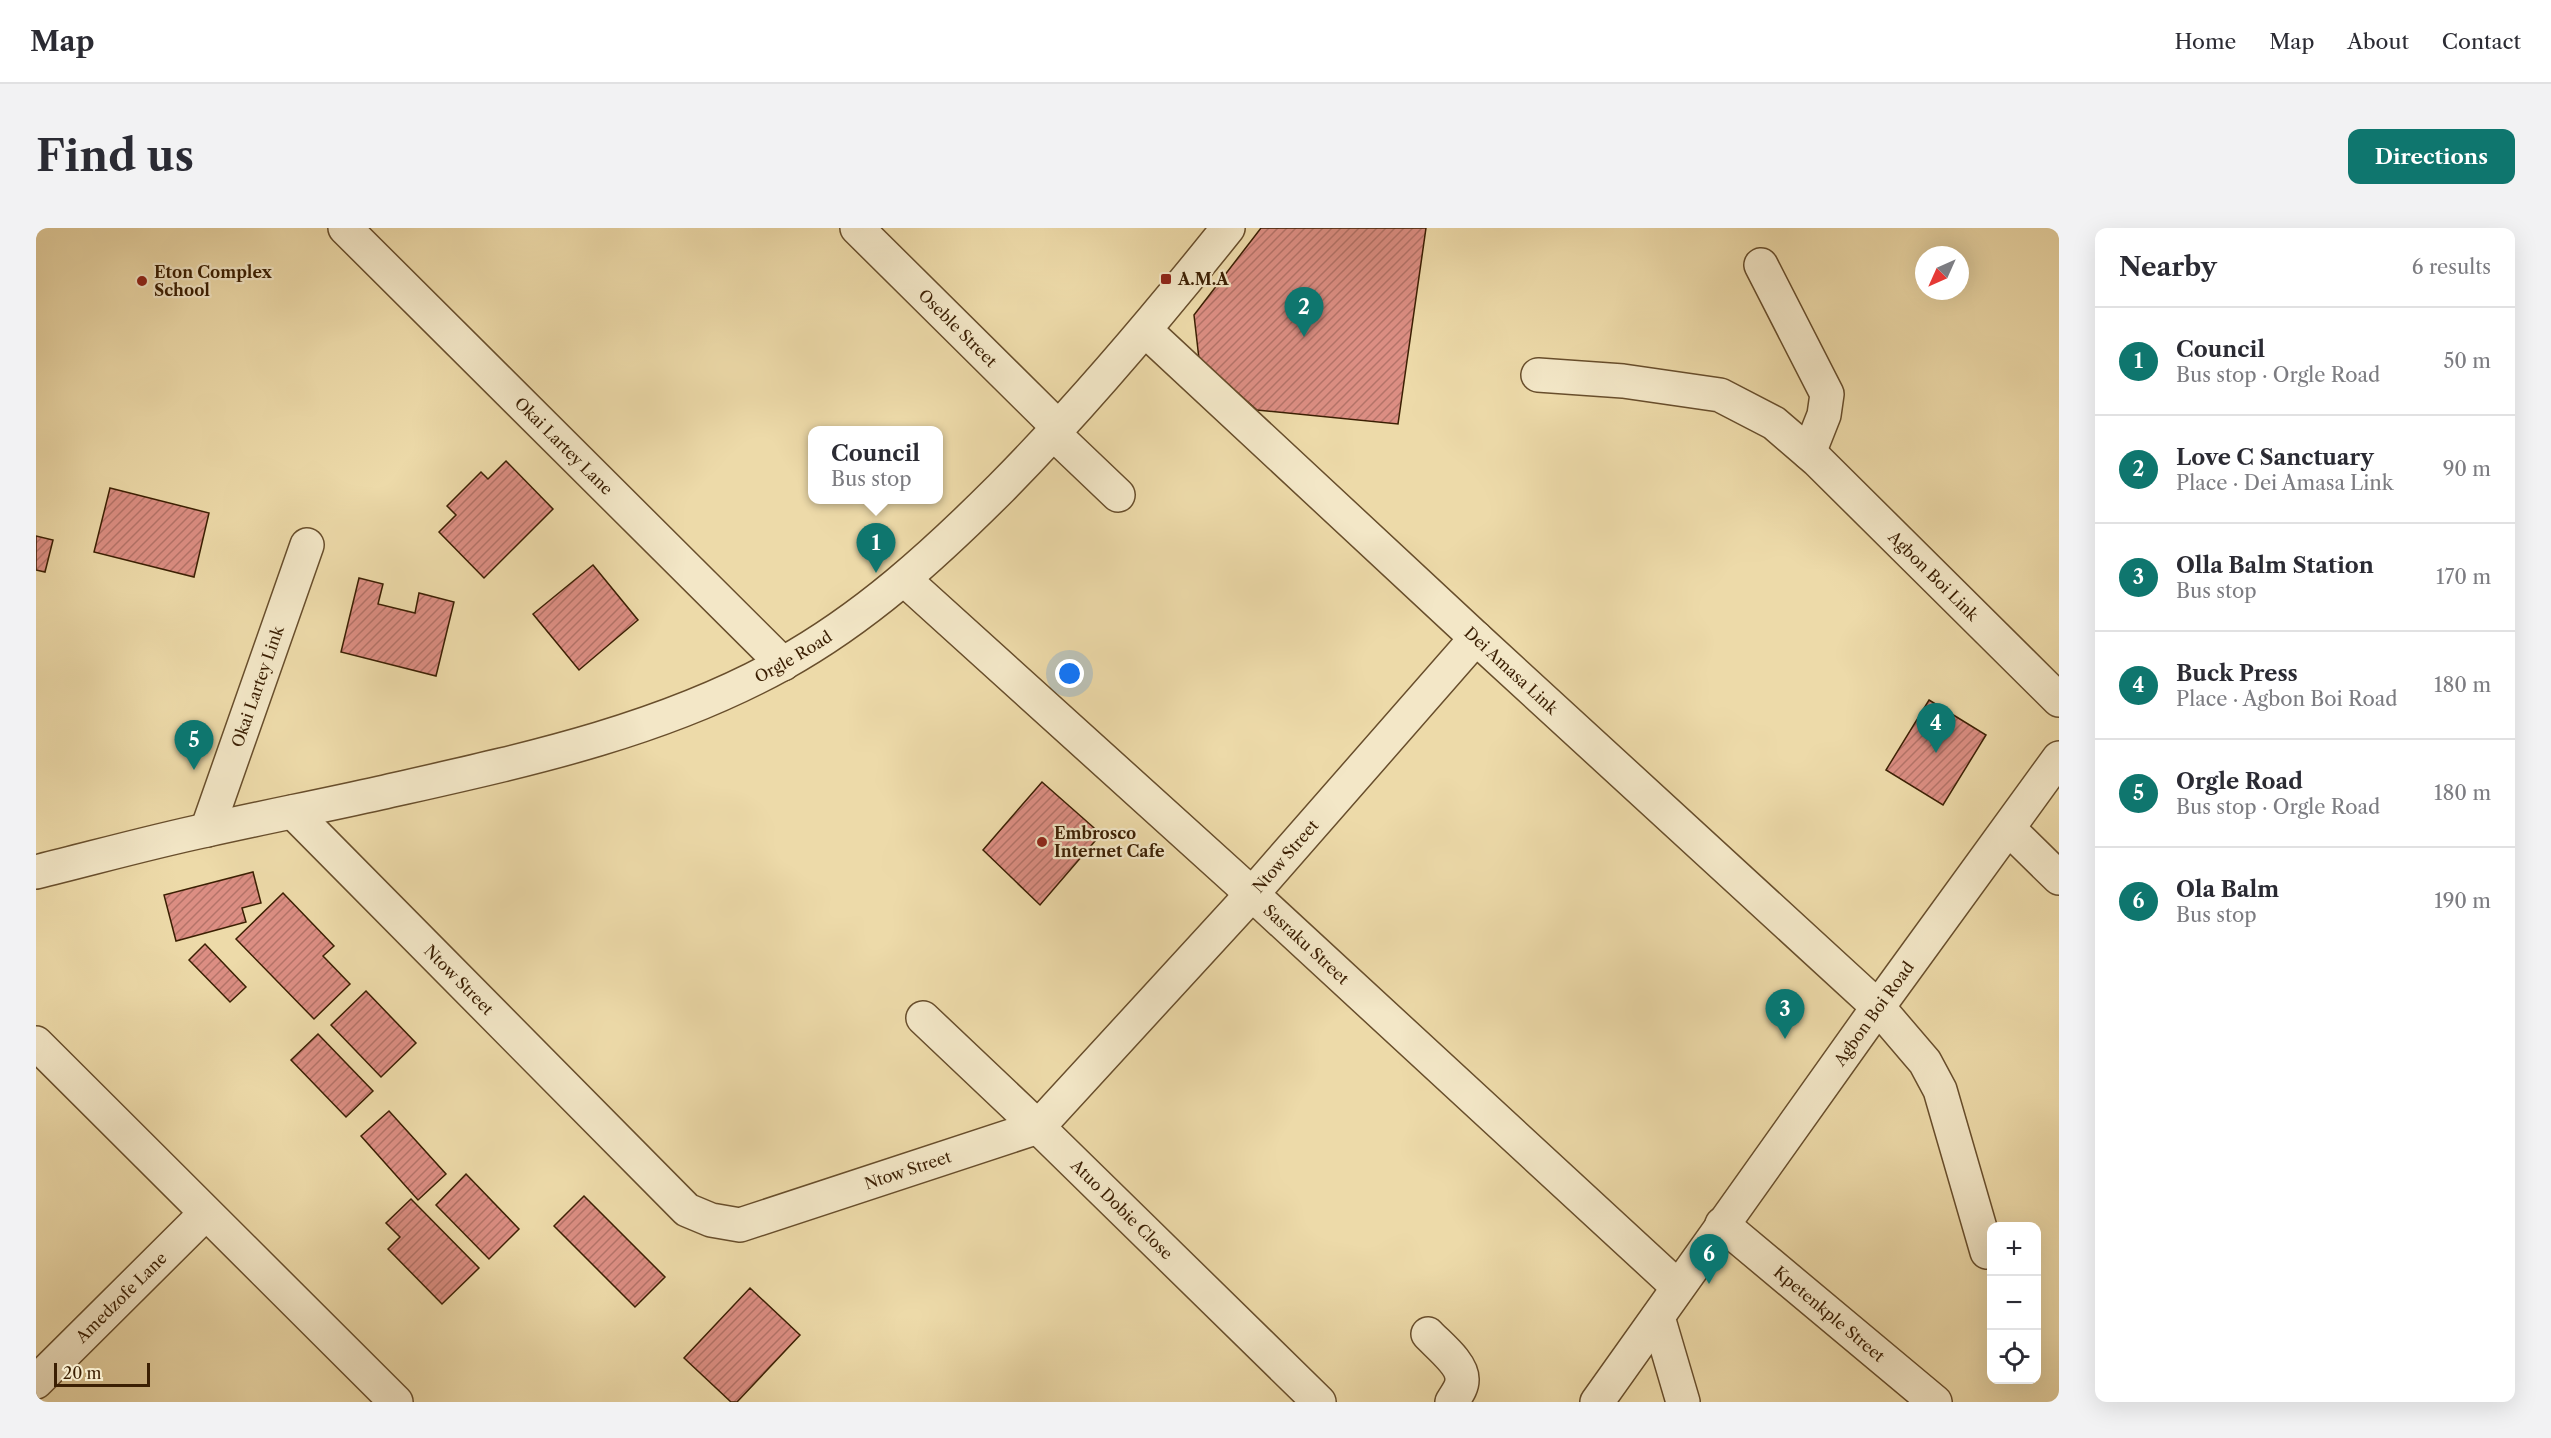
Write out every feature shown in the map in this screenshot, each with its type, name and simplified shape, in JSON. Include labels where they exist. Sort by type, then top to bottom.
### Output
[{"type":"street","name":"Okai Lartey Lane","points":[[345,228],[783,663]]},
{"type":"street","name":"Oseble Street","points":[[856,228],[1118,495]]},
{"type":"street","name":"Orgle Road","points":[[36,872],[207,830],[531,759],[703,704],[783,663],[836,630],[905,580],[1057,431],[1145,330],[1228,228]]},
{"type":"street","points":[[1761,265],[1827,394],[1824,415],[1809,453]]},
{"type":"street","name":"Dei Amasa Link","points":[[1145,330],[1878,1007],[1925,1062],[1940,1090],[1987,1252]]},
{"type":"street","name":"Agbon Boi Link","points":[[1538,375],[1623,381],[1720,395],[1774,423],[1809,453],[2059,700]]},
{"type":"street","name":"Okai Lartey Link","points":[[207,830],[307,545]]},
{"type":"street","name":"Sasraku Street","points":[[905,580],[1252,894],[1684,1278]]},
{"type":"street","name":"Ntow Street","points":[[293,812],[687,1210],[711,1220],[740,1225],[1038,1127],[1252,894],[1476,638]]},
{"type":"street","name":"Agbon Boi Road","points":[[1597,1402],[1722,1224],[2059,758]]},
{"type":"street","points":[[206,771],[207,830]]},
{"type":"street","points":[[2009,829],[2059,878]]},
{"type":"street","name":"Atuo Dobie Close","points":[[923,1018],[1038,1127],[1319,1402]]},
{"type":"street","points":[[36,1043],[396,1402]]},
{"type":"street","name":"Amedzofe Lane","points":[[36,1382],[205,1214]]},
{"type":"street","name":"Kpetenkple Street","points":[[1722,1224],[1935,1402]]},
{"type":"street","points":[[1658,1317],[1683,1402]]},
{"type":"street","points":[[1428,1334],[1459,1368],[1462,1379],[1460,1389],[1452,1402]]},
{"type":"building","points":[[1261,228],[1426,228],[1398,424],[1257,410],[1199,359],[1194,315]]},
{"type":"building","points":[[506,461],[553,509],[484,578],[439,532],[456,515],[447,506],[481,472],[488,479]]},
{"type":"building","points":[[110,488],[209,513],[194,577],[94,552]]},
{"type":"building","points":[[36,536],[53,540],[45,572],[36,570]]},
{"type":"building","points":[[593,565],[638,620],[579,670],[533,614]]},
{"type":"building","points":[[359,578],[383,584],[378,604],[415,613],[419,593],[454,602],[436,676],[341,652]]},
{"type":"building","points":[[1929,700],[1986,735],[1943,805],[1886,770]]},
{"type":"building","name":"Embrosco Internet Cafe","points":[[1042,782],[1101,834],[1040,905],[983,850]]},
{"type":"building","points":[[253,872],[261,903],[242,908],[246,922],[176,941],[164,895]]},
{"type":"building","points":[[283,893],[334,946],[323,956],[350,984],[314,1019],[236,939]]},
{"type":"building","points":[[205,944],[246,987],[230,1002],[189,960]]},
{"type":"building","points":[[366,991],[416,1043],[381,1077],[331,1025]]},
{"type":"building","points":[[318,1034],[373,1091],[346,1117],[291,1060]]},
{"type":"building","points":[[389,1111],[446,1174],[418,1200],[361,1136]]},
{"type":"building","points":[[466,1174],[519,1229],[489,1259],[436,1205]]},
{"type":"building","points":[[584,1196],[665,1277],[635,1307],[554,1226]]},
{"type":"building","points":[[411,1199],[479,1268],[442,1304],[388,1249],[400,1237],[386,1223]]},
{"type":"building","points":[[750,1288],[800,1335],[737,1402],[731,1402],[684,1358]]},
{"type":"place","name":"A.M.A","points":[[1166,279]]},
{"type":"place","name":"Eton Complex School","points":[[142,281]]},
{"type":"place","name":"Love C Sanctuary","points":[[1304,337]]},
{"type":"place","name":"Council","points":[[876,573]]},
{"type":"place","name":"Buck Press","points":[[1936,753]]},
{"type":"place","name":"Orgle Road","points":[[194,770]]},
{"type":"place","name":"Embrosco Internet Cafe","points":[[1042,842]]},
{"type":"place","name":"Olla Balm Station","points":[[1785,1039]]},
{"type":"place","name":"Ola Balm","points":[[1709,1284]]}]
